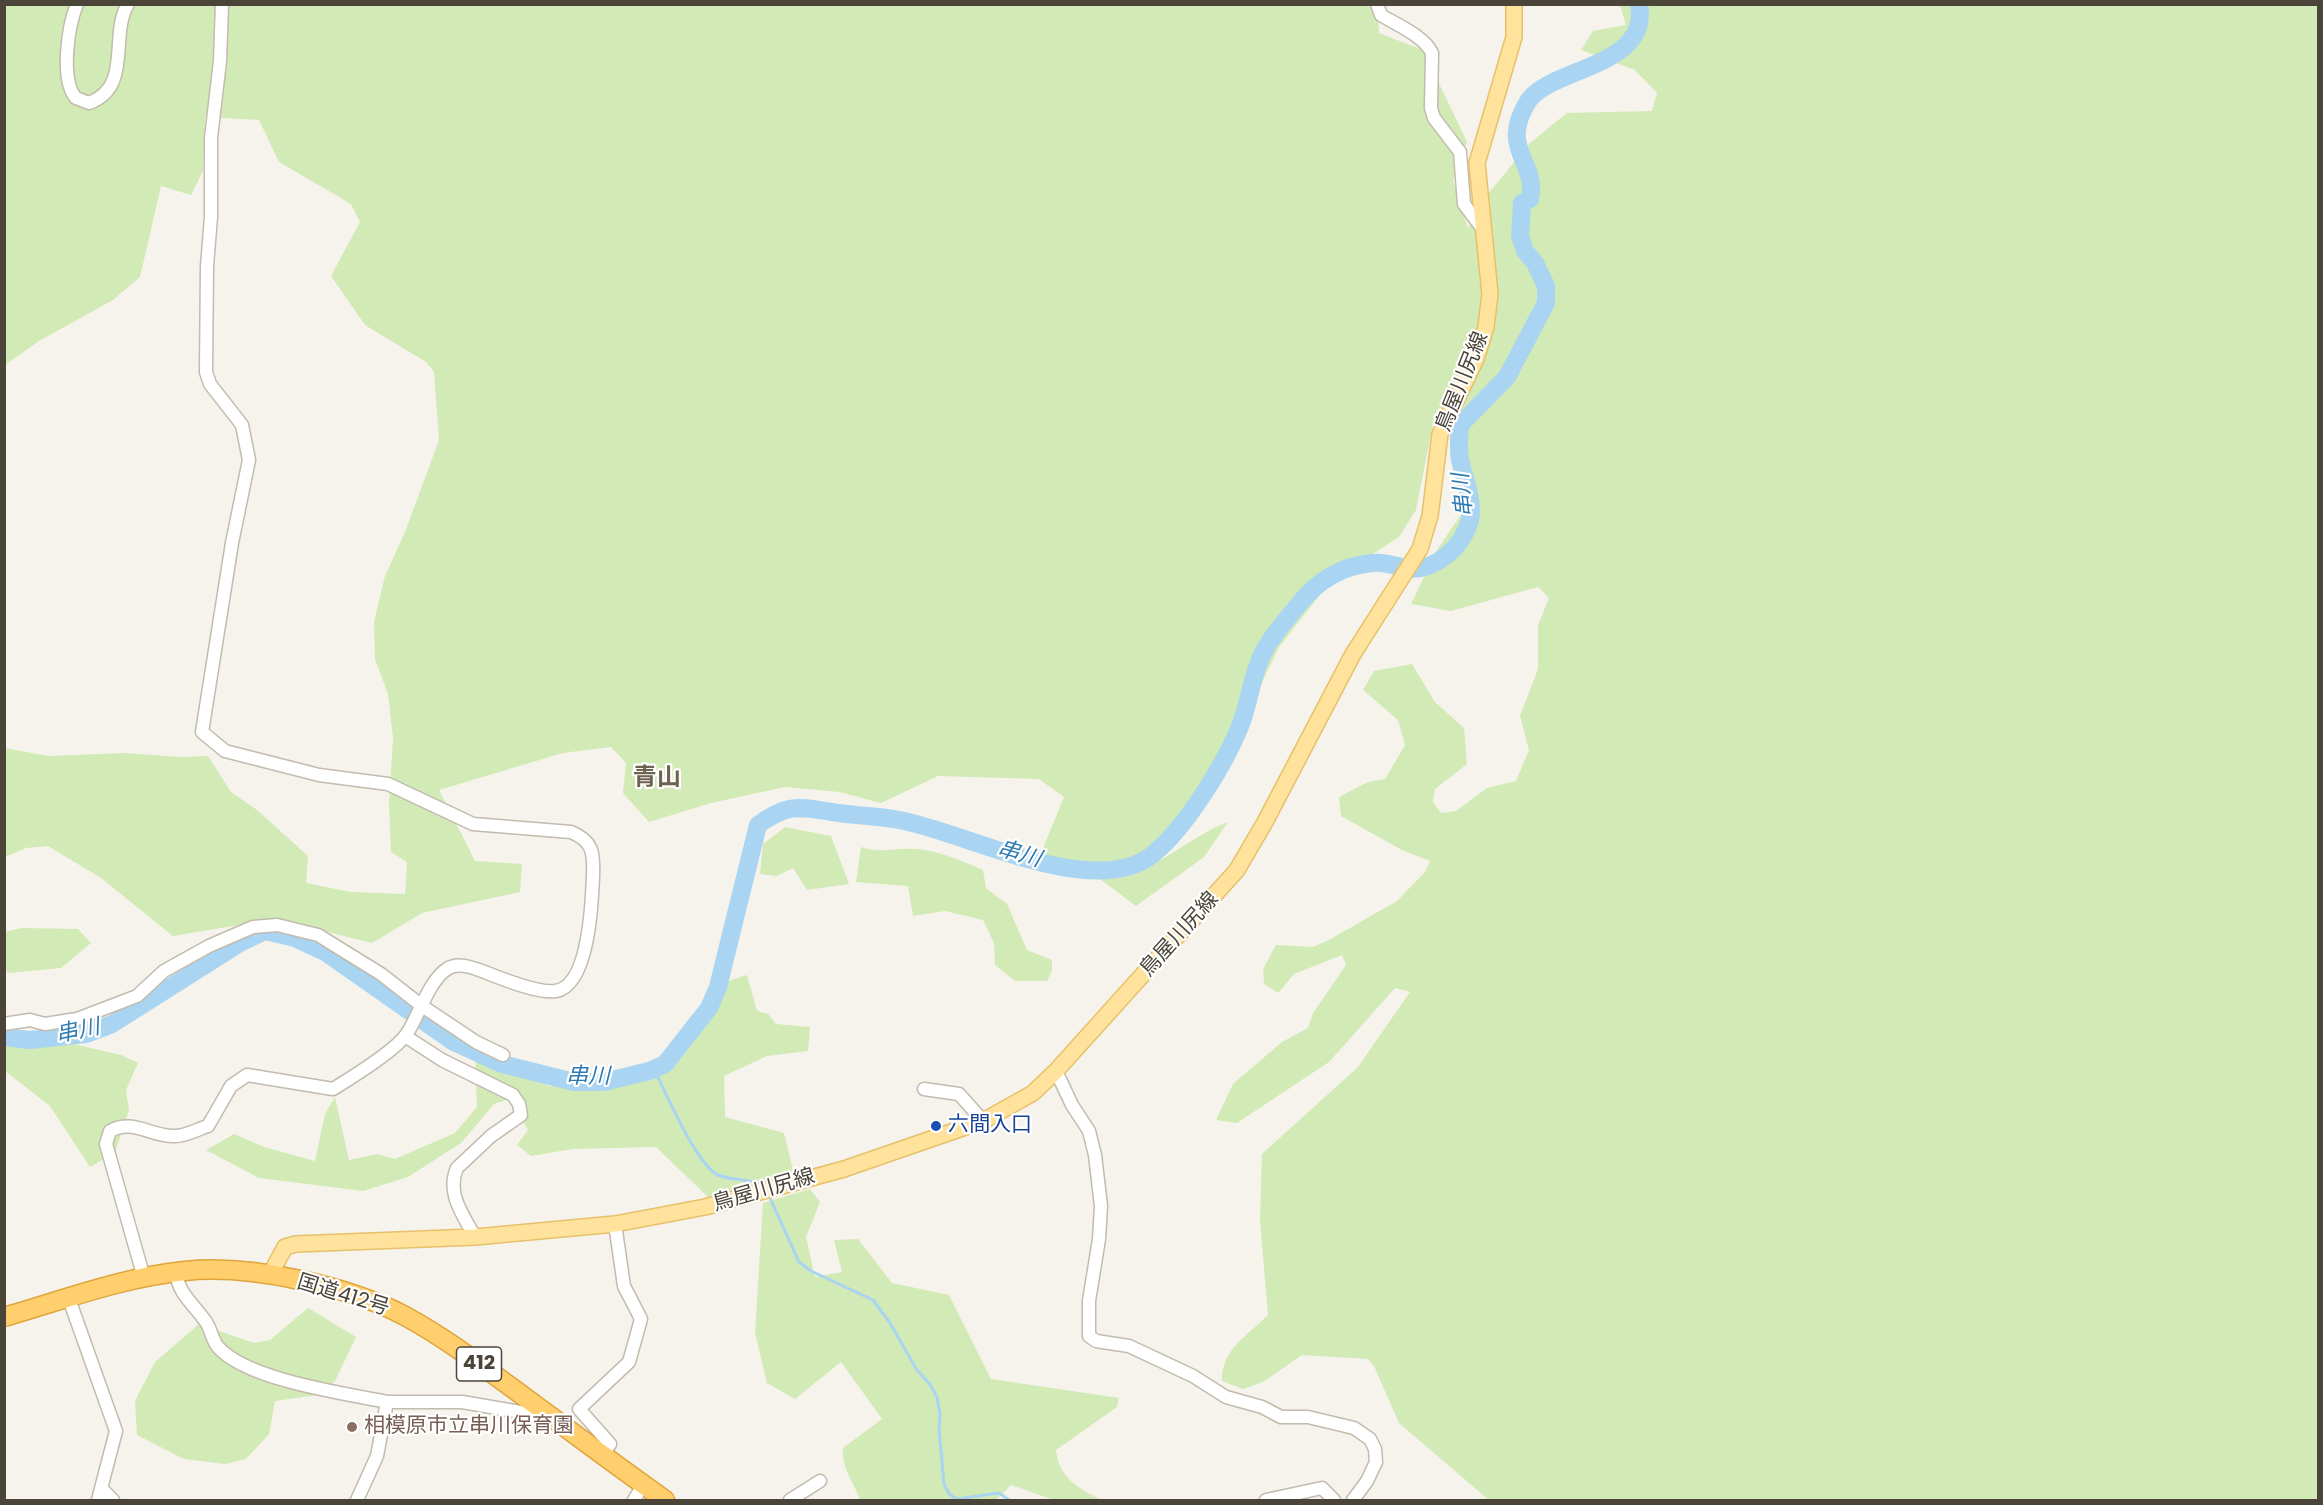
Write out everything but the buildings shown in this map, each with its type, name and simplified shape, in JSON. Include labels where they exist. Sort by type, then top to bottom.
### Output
[{"type":"highway","name":"国道412号","points":[[4,1317],[144,1278],[176,1272],[215,1269],[270,1275],[352,1295],[405,1316],[448,1342],[602,1456],[639,1493],[664,1500]]},
{"type":"main road","name":"鳥屋川尻線","points":[[270,1275],[285,1247],[296,1244],[475,1238],[615,1224],[661,1217],[731,1201],[844,1169],[982,1121],[1033,1094],[1056,1071],[1237,870],[1265,822],[1338,681],[1420,549],[1430,516],[1440,434],[1476,359],[1486,327],[1490,294],[1477,163],[1514,37],[1514,4]]},
{"type":"street","points":[[77,4],[70,28],[69,83],[76,99],[89,103],[103,96],[117,74],[122,18],[128,4]]},
{"type":"street","points":[[144,1278],[106,1144],[110,1131],[118,1126],[133,1125],[176,1136],[208,1126],[231,1086],[248,1075],[333,1089],[407,1033],[441,974],[453,966],[466,966],[546,991],[563,989],[571,983],[580,964],[593,901],[593,851],[582,837],[571,832],[473,824],[388,784],[319,775],[225,752],[202,732],[232,543],[249,460],[242,425],[210,384],[206,372],[211,138],[220,61],[222,4]]},
{"type":"street","points":[[1377,4],[1381,15],[1416,37],[1429,47],[1432,53],[1431,108],[1434,118],[1460,152],[1464,204],[1482,228]]},
{"type":"street","points":[[4,1024],[30,1020],[45,1024],[77,1020],[137,996],[164,970],[209,946],[253,927],[277,925],[318,935],[381,974],[421,1007],[503,1055]]},
{"type":"street","points":[[407,1033],[442,1060],[513,1095],[519,1104],[521,1115],[491,1136],[457,1168],[454,1174],[451,1185],[458,1206],[475,1238]]},
{"type":"street","points":[[1056,1071],[1072,1105],[1089,1131],[1095,1155],[1101,1206],[1099,1239],[1089,1301],[1089,1336],[1096,1341],[1129,1346],[1193,1376],[1226,1397],[1262,1407],[1281,1417],[1308,1417],[1354,1428],[1370,1438],[1376,1449],[1376,1462],[1367,1481],[1353,1500]]},
{"type":"street","points":[[924,1089],[959,1094],[982,1121]]},
{"type":"street","points":[[602,1456],[610,1444],[579,1409],[629,1362],[641,1319],[624,1286],[615,1224]]},
{"type":"street","points":[[176,1272],[177,1285],[206,1322],[216,1345],[240,1363],[271,1375],[387,1401],[462,1402],[526,1413],[539,1408]]},
{"type":"street","points":[[69,1299],[116,1431],[98,1500]]},
{"type":"street","points":[[357,1500],[377,1456],[387,1401]]},
{"type":"street","points":[[790,1500],[820,1481]]},
{"type":"street","points":[[101,1488],[113,1500]]},
{"type":"street","points":[[1266,1500],[1322,1488],[1334,1500]]},
{"type":"green space","points":[[5,5],[1377,5],[1379,33],[1423,50],[1467,142],[1453,180],[1468,228],[1487,195],[1530,143],[1567,113],[1652,111],[1657,93],[1635,70],[1581,50],[1593,31],[1626,25],[1620,5],[2318,5],[2318,1500],[1489,1500],[1399,1423],[1374,1366],[1368,1359],[1302,1355],[1263,1382],[1243,1389],[1222,1381],[1223,1370],[1231,1352],[1268,1315],[1260,1220],[1262,1154],[1358,1067],[1410,992],[1395,988],[1329,1062],[1237,1123],[1216,1120],[1233,1084],[1282,1042],[1308,1028],[1313,1013],[1346,965],[1342,955],[1294,974],[1278,993],[1264,984],[1263,969],[1276,945],[1313,947],[1329,940],[1397,901],[1425,872],[1430,861],[1402,850],[1341,816],[1339,797],[1368,782],[1385,779],[1405,745],[1398,720],[1363,690],[1374,671],[1412,664],[1435,702],[1464,728],[1467,764],[1435,789],[1433,802],[1441,813],[1456,811],[1487,788],[1516,781],[1529,750],[1520,716],[1538,669],[1538,625],[1549,598],[1538,587],[1451,611],[1411,604],[1437,550],[1467,506],[1462,413],[1433,424],[1416,510],[1399,537],[1331,581],[1279,647],[1253,701],[1244,730],[1198,808],[1197,819],[1178,841],[1110,866],[1073,863],[1041,853],[1064,797],[1039,779],[938,776],[881,803],[839,792],[785,787],[711,803],[649,822],[623,793],[626,763],[611,747],[563,753],[439,790],[475,861],[522,864],[520,892],[422,913],[372,943],[275,919],[173,936],[101,878],[48,846],[26,848],[5,857],[5,748],[48,756],[125,753],[179,757],[208,756],[231,792],[257,810],[308,856],[306,883],[351,892],[405,894],[407,862],[391,852],[389,805],[393,738],[388,694],[375,659],[374,622],[385,576],[405,532],[439,440],[434,372],[426,362],[365,325],[331,276],[360,222],[351,204],[279,162],[259,120],[205,117],[203,171],[191,195],[161,186],[140,277],[113,300],[39,341],[5,365]]},
{"type":"green space","points":[[1228,822],[1204,857],[1136,906],[1100,879],[1134,873],[1150,866]]},
{"type":"green space","points":[[785,827],[831,836],[849,884],[807,890],[793,868],[777,876],[760,874],[763,844]]},
{"type":"green space","points":[[861,847],[875,850],[925,850],[951,857],[983,870],[986,888],[1007,904],[1027,950],[1052,960],[1052,971],[1047,981],[1015,981],[995,965],[994,943],[983,920],[945,911],[913,916],[908,886],[856,882]]},
{"type":"green space","points":[[22,928],[78,929],[91,943],[61,968],[9,973],[5,970],[5,932]]},
{"type":"green space","points":[[747,975],[757,1011],[768,1014],[776,1024],[810,1027],[808,1051],[767,1056],[724,1076],[725,1117],[784,1133],[794,1175],[708,1197],[656,1147],[573,1149],[531,1156],[517,1145],[528,1130],[509,1099],[494,1104],[461,1143],[408,1177],[363,1191],[259,1178],[206,1150],[234,1134],[264,1147],[315,1161],[325,1114],[335,1097],[349,1160],[377,1154],[395,1159],[455,1133],[477,1107],[475,1052],[549,1086],[624,1086],[671,1071],[715,1014],[722,983]]},
{"type":"green space","points":[[4,1028],[121,1055],[138,1063],[126,1090],[129,1110],[115,1153],[90,1167],[50,1106],[5,1071]]},
{"type":"green space","points":[[810,1189],[820,1202],[806,1237],[815,1277],[842,1272],[834,1240],[858,1239],[892,1283],[949,1295],[991,1379],[1119,1398],[1117,1407],[1056,1450],[1065,1475],[1077,1486],[1101,1500],[1054,1500],[1011,1485],[996,1500],[860,1500],[844,1462],[843,1448],[882,1419],[841,1362],[795,1399],[767,1383],[755,1333],[763,1203]]},
{"type":"green space","points":[[308,1308],[356,1337],[335,1381],[318,1395],[275,1401],[269,1434],[246,1459],[225,1464],[184,1459],[137,1435],[135,1401],[155,1362],[199,1324],[254,1343],[270,1340]]},
{"type":"waterway","name":"串川","points":[[4,1037],[30,1040],[86,1034],[112,1024],[240,943],[265,931],[295,938],[325,952],[452,1041],[502,1064],[574,1082],[604,1082],[649,1071],[665,1064],[709,1008],[718,987],[758,825],[779,812],[805,808],[899,820],[1028,859],[1097,871],[1127,867],[1152,855],[1178,828],[1216,774],[1242,721],[1256,669],[1266,647],[1306,595],[1322,581],[1350,567],[1372,563],[1406,568],[1427,566],[1446,556],[1461,539],[1471,513],[1470,497],[1459,456],[1460,425],[1507,377],[1546,303],[1546,286],[1535,263],[1525,251],[1520,236],[1522,203],[1530,199],[1531,186],[1518,144],[1519,119],[1527,103],[1538,91],[1614,54],[1629,42],[1638,25],[1639,4]]},
{"type":"waterway","points":[[654,1069],[682,1127],[710,1169],[723,1177],[758,1183]]},
{"type":"waterway","points":[[770,1198],[799,1262],[811,1271],[873,1300],[890,1323],[917,1370],[929,1383],[937,1397],[944,1484],[949,1494],[957,1499],[999,1493],[1009,1500]]},
{"type":"place","name":"六間入口","points":[[936,1126]]},
{"type":"place","name":"相模原市立串川保育園","points":[[352,1427]]},
{"type":"district","name":"青山","points":[[657,779]]}]
